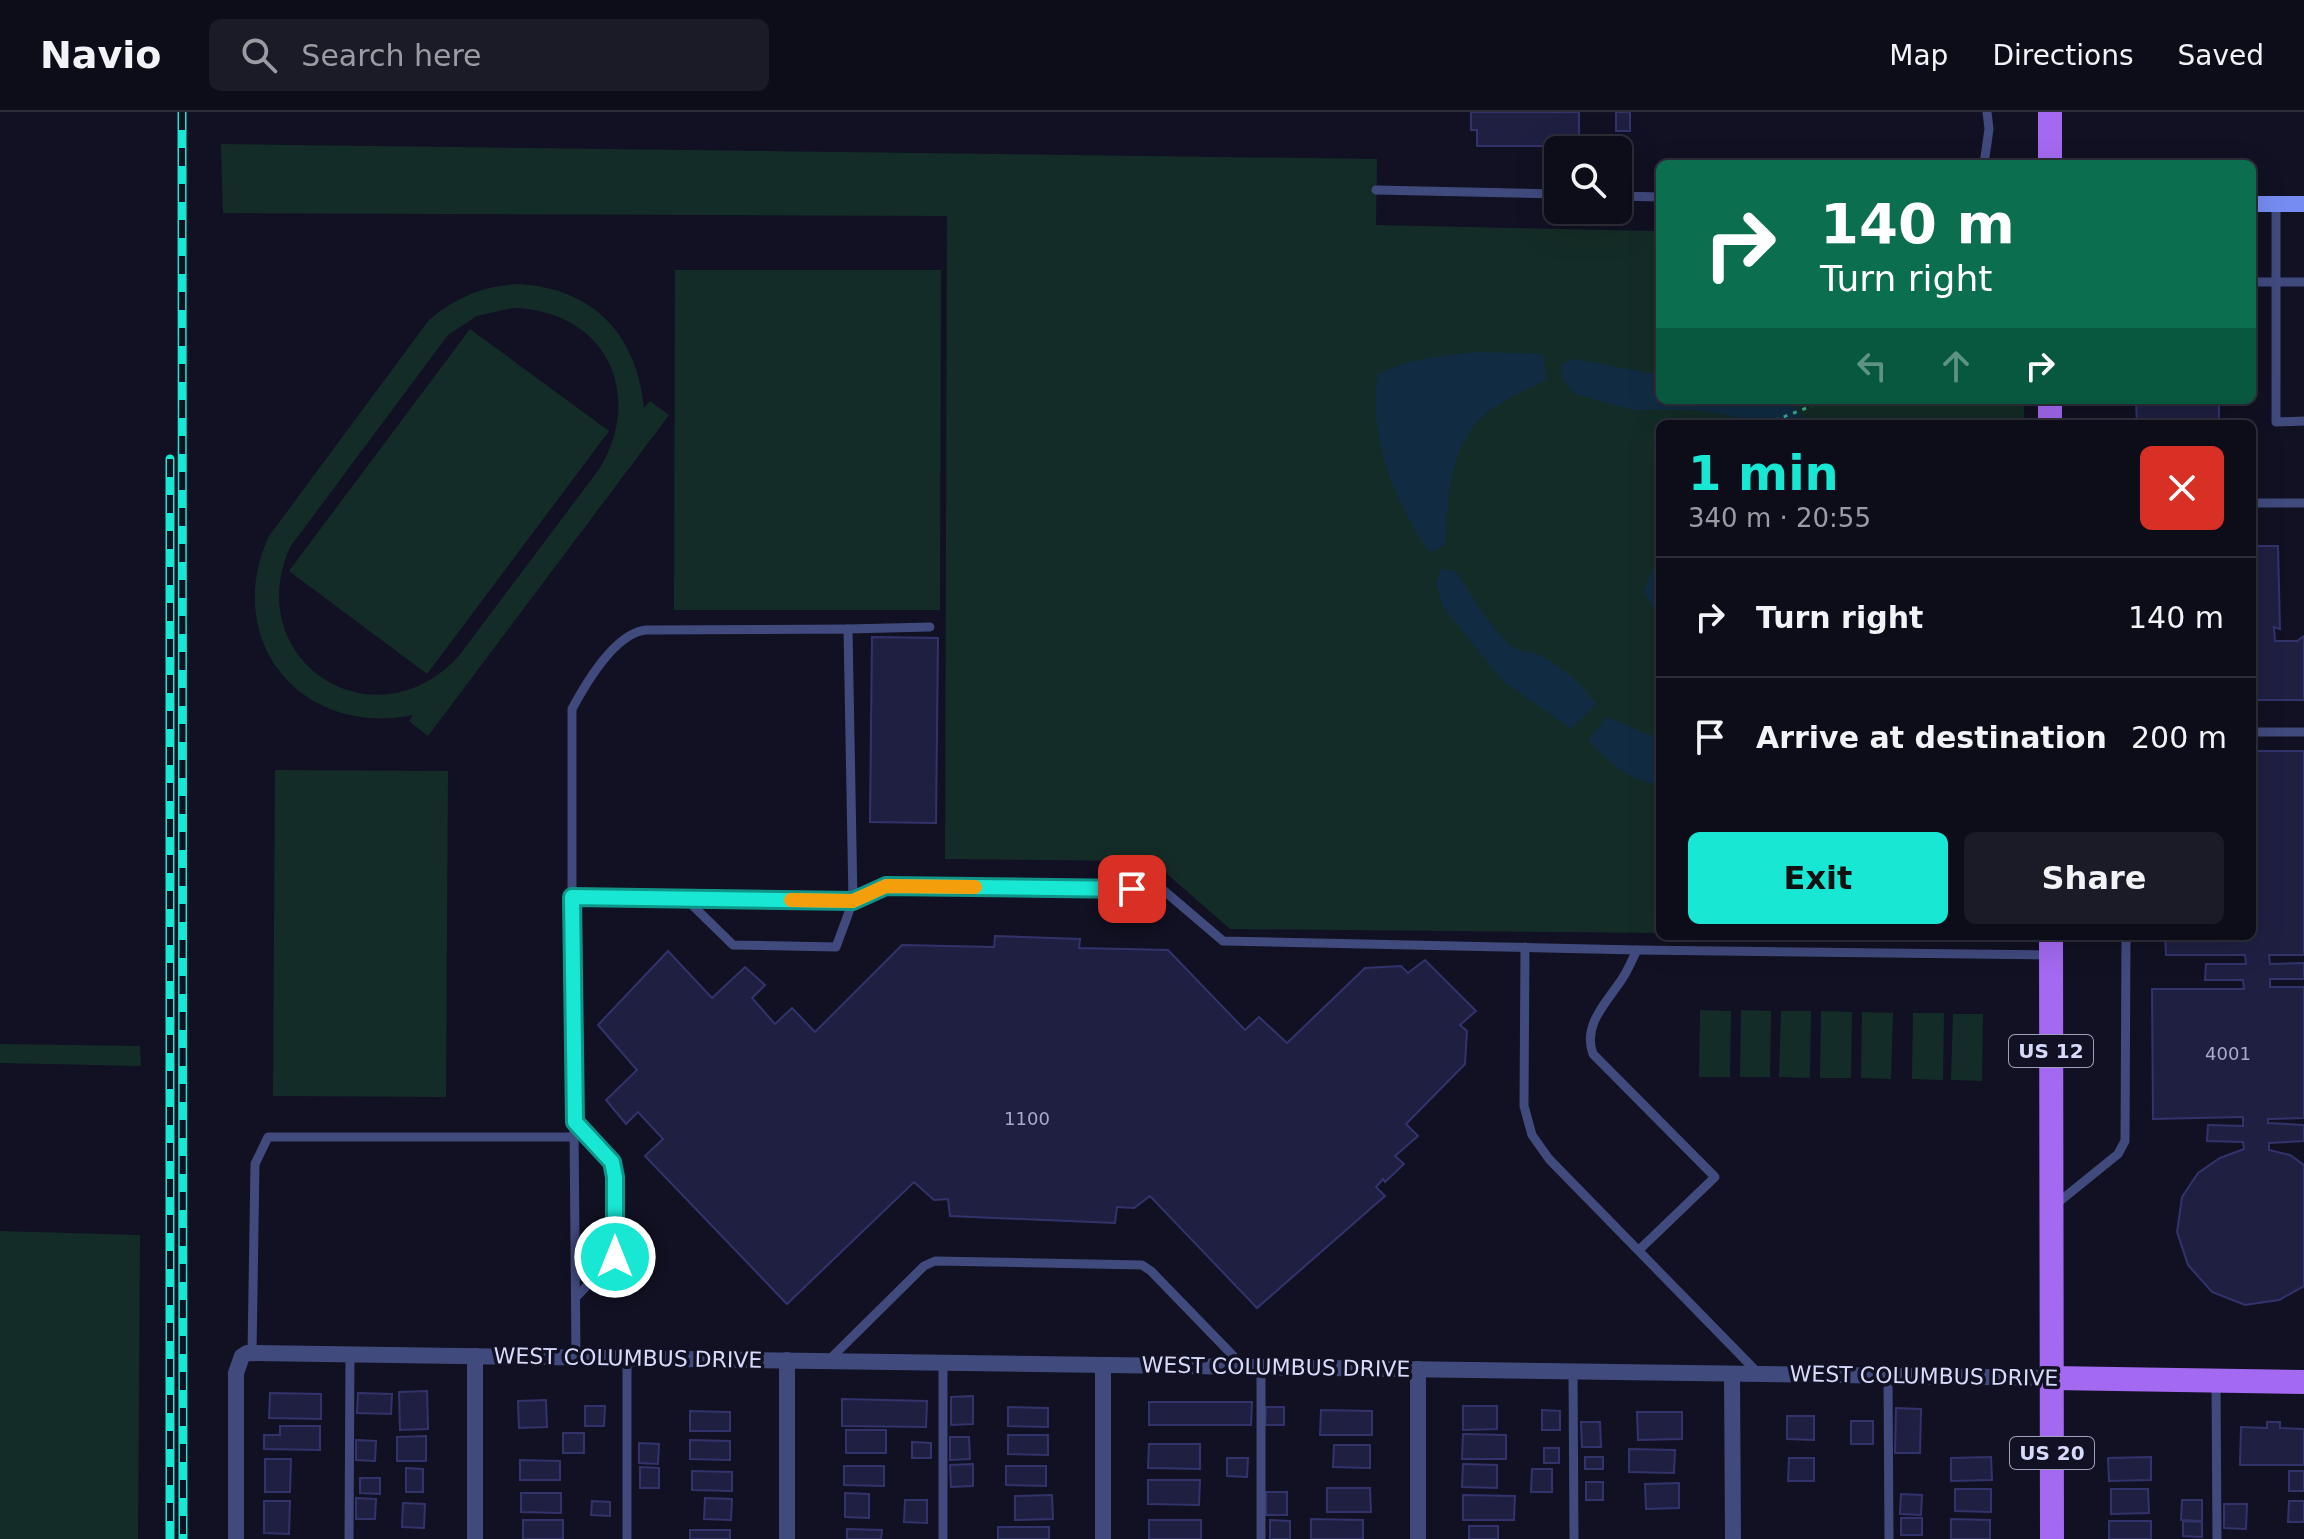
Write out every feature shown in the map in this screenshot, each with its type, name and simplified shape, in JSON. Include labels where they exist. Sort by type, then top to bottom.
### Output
[{"type":"main road","points":[[2050,112],[2050,160]]},
{"type":"main road","name":"US 12","points":[[2051,946],[2052,1378]]},
{"type":"main road","name":"WEST COLUMBUS DRIVE","points":[[2052,1378],[2304,1382]]},
{"type":"main road","name":"US 20","points":[[2052,1378],[2052,1539]]},
{"type":"street","points":[[2256,204],[2304,204]]},
{"type":"street","points":[[236,1539],[236,1373],[242,1356],[250,1353]]},
{"type":"street","name":"WEST COLUMBUS DRIVE","points":[[250,1353],[2052,1378]]},
{"type":"street","points":[[475,1356],[475,1539]]},
{"type":"street","points":[[787,1360],[787,1539]]},
{"type":"street","points":[[1103,1365],[1103,1539]]},
{"type":"street","points":[[1418,1369],[1418,1539]]},
{"type":"street","points":[[1732,1374],[1733,1539]]},
{"type":"lane","points":[[1985,160],[1989,129],[1987,112]]},
{"type":"lane","points":[[1376,190],[1544,194]]},
{"type":"lane","points":[[1632,196],[1656,197]]},
{"type":"lane","points":[[2276,204],[2276,422],[2304,421]]},
{"type":"lane","points":[[2256,282],[2304,282]]},
{"type":"lane","points":[[2256,503],[2304,503]]},
{"type":"lane","points":[[576,1358],[572,709],[585,685],[622,639],[636,631],[930,627]]},
{"type":"lane","points":[[685,898],[733,945],[836,947],[853,901],[848,629]]},
{"type":"lane","points":[[2256,732],[2304,732]]},
{"type":"lane","points":[[572,897],[853,901],[886,886],[1162,889],[1223,941],[1637,950],[2051,946]]},
{"type":"lane","points":[[2051,1208],[2118,1154],[2125,1141],[2126,940]]},
{"type":"lane","points":[[1525,947],[1524,1106],[1532,1135],[1549,1159],[1759,1374]]},
{"type":"lane","points":[[1637,950],[1625,976],[1597,1015],[1589,1043],[1593,1054],[1715,1177],[1639,1250]]},
{"type":"lane","points":[[575,1122],[612,1162],[615,1177],[615,1257],[576,1297]]},
{"type":"lane","points":[[250,1353],[255,1164],[268,1137],[575,1137]]},
{"type":"lane","points":[[828,1361],[924,1266],[935,1261],[1142,1265],[1253,1367],[1261,1539]]},
{"type":"lane","points":[[349,1539],[350,1355]]},
{"type":"lane","points":[[627,1358],[627,1539]]},
{"type":"lane","points":[[943,1363],[943,1539]]},
{"type":"lane","points":[[1573,1371],[1574,1539]]},
{"type":"lane","points":[[1888,1376],[1889,1539]]},
{"type":"lane","points":[[2216,1380],[2217,1539]]},
{"type":"path","points":[[1775,420],[1812,406]]},
{"type":"green space","points":[[221,144],[1377,159],[1376,225],[1656,231],[1656,404],[2024,404],[2024,420],[1656,420],[1656,933],[1230,929],[1166,873],[1129,861],[945,859],[947,216],[223,213]]},
{"type":"green space","points":[[675,270],[941,270],[940,610],[674,610]]},
{"type":"green space","points":[[505,285],[545,287],[589,305],[621,337],[640,382],[644,408],[650,401],[669,415],[428,736],[409,721],[413,715],[373,718],[336,711],[306,696],[281,673],[264,644],[256,611],[257,574],[269,536],[429,320],[470,294]],"holes":[[[512,308],[544,312],[570,322],[592,338],[607,359],[616,383],[618,410],[613,439],[600,468],[458,657],[424,683],[389,694],[354,692],[323,678],[299,655],[283,625],[279,588],[290,547],[448,335],[477,316]]]},
{"type":"green space","points":[[470,329],[609,431],[427,674],[289,571]]},
{"type":"green space","points":[[275,770],[448,771],[446,1097],[273,1096]]},
{"type":"green space","points":[[1700,1010],[1731,1011],[1730,1077],[1699,1077]]},
{"type":"green space","points":[[1741,1010],[1771,1011],[1770,1077],[1740,1077]]},
{"type":"green space","points":[[1781,1011],[1811,1011],[1810,1078],[1779,1077]]},
{"type":"green space","points":[[1821,1011],[1852,1012],[1851,1078],[1820,1078]]},
{"type":"green space","points":[[1862,1012],[1893,1013],[1891,1079],[1861,1078]]},
{"type":"green space","points":[[1913,1013],[1944,1013],[1943,1080],[1912,1079]]},
{"type":"green space","points":[[1953,1014],[1983,1014],[1982,1081],[1951,1080]]},
{"type":"green space","points":[[0,1044],[140,1046],[141,1066],[0,1063]]},
{"type":"green space","points":[[0,1231],[140,1235],[138,1539],[0,1539]]},
{"type":"water","points":[[1483,352],[1543,354],[1547,379],[1492,409],[1468,435],[1459,452],[1450,489],[1446,544],[1430,553],[1395,491],[1380,445],[1376,397],[1378,374],[1417,360]]},
{"type":"water","points":[[1574,359],[1656,374],[1656,404],[1792,404],[1802,420],[1743,420],[1695,410],[1634,410],[1574,394],[1561,376],[1562,364]]},
{"type":"water","points":[[1656,565],[1656,610],[1643,592]]},
{"type":"water","points":[[1441,569],[1455,571],[1508,643],[1558,666],[1597,704],[1571,729],[1504,682],[1443,607],[1436,582]]},
{"type":"water","points":[[1607,717],[1656,737],[1656,783],[1629,775],[1588,740]]},
{"type":"building","points":[[1471,112],[1579,112],[1579,136],[1544,136],[1544,146],[1477,146],[1477,130],[1471,130]]},
{"type":"building","points":[[1616,112],[1630,112],[1630,131],[1616,131]]},
{"type":"building","points":[[2136,404],[2219,404],[2219,420],[2137,420]]},
{"type":"building","points":[[2256,546],[2278,546],[2280,629],[2274,627],[2275,641],[2297,641],[2304,636],[2304,700],[2256,700]]},
{"type":"building","points":[[872,637],[938,638],[936,823],[870,822]]},
{"type":"building","points":[[2256,751],[2304,751],[2304,955],[2269,955],[2270,964],[2304,963],[2304,979],[2270,979],[2270,987],[2304,987],[2304,1118],[2268,1119],[2268,1123],[2304,1125],[2304,1141],[2269,1143],[2269,1150],[2290,1155],[2304,1165],[2304,1286],[2279,1300],[2245,1305],[2212,1292],[2188,1265],[2177,1232],[2182,1197],[2198,1173],[2220,1158],[2244,1149],[2243,1142],[2207,1141],[2208,1125],[2243,1126],[2243,1117],[2153,1119],[2152,989],[2244,989],[2243,980],[2205,980],[2206,964],[2246,964],[2245,955],[2166,955],[2165,940],[2256,940]]},
{"type":"building","points":[[995,936],[1080,939],[1079,948],[1168,950],[1245,1030],[1259,1017],[1287,1043],[1365,968],[1401,966],[1408,973],[1425,960],[1476,1011],[1460,1025],[1467,1031],[1465,1064],[1406,1124],[1418,1136],[1395,1156],[1404,1164],[1376,1187],[1385,1196],[1257,1308],[1150,1196],[1134,1208],[1117,1207],[1115,1223],[950,1216],[948,1199],[934,1200],[914,1182],[787,1304],[645,1156],[663,1139],[638,1112],[626,1124],[606,1100],[637,1070],[598,1025],[668,951],[712,998],[745,967],[765,985],[752,998],[775,1024],[792,1008],[815,1032],[902,945],[994,947]]},
{"type":"building","points":[[427,1391],[428,1429],[400,1430],[399,1392]]},
{"type":"building","points":[[270,1393],[321,1394],[321,1419],[269,1418]]},
{"type":"building","points":[[358,1393],[392,1394],[391,1414],[357,1413]]},
{"type":"building","points":[[973,1396],[973,1424],[951,1425],[951,1397]]},
{"type":"building","points":[[842,1399],[927,1401],[926,1427],[842,1426]]},
{"type":"building","points":[[546,1400],[547,1427],[519,1428],[518,1401]]},
{"type":"building","points":[[1149,1402],[1252,1402],[1251,1425],[1149,1425]]},
{"type":"building","points":[[585,1406],[605,1406],[604,1426],[585,1426]]},
{"type":"building","points":[[1463,1406],[1497,1406],[1497,1429],[1463,1430]]},
{"type":"building","points":[[1008,1407],[1048,1408],[1048,1427],[1008,1426]]},
{"type":"building","points":[[1266,1407],[1284,1407],[1284,1425],[1265,1425]]},
{"type":"building","points":[[1896,1408],[1921,1409],[1920,1453],[1895,1453]]},
{"type":"building","points":[[1321,1410],[1372,1411],[1372,1435],[1320,1435]]},
{"type":"building","points":[[1542,1410],[1560,1411],[1560,1430],[1542,1430]]},
{"type":"building","points":[[690,1411],[730,1412],[730,1431],[690,1431]]},
{"type":"building","points":[[1637,1412],[1682,1412],[1682,1439],[1638,1440]]},
{"type":"building","points":[[1787,1416],[1814,1416],[1814,1440],[1787,1439]]},
{"type":"building","points":[[1851,1421],[1873,1421],[1873,1444],[1851,1444]]},
{"type":"building","points":[[1581,1422],[1600,1422],[1601,1447],[1582,1447]]},
{"type":"building","points":[[2267,1422],[2280,1422],[2280,1428],[2304,1429],[2304,1465],[2240,1465],[2241,1427],[2267,1428]]},
{"type":"building","points":[[280,1426],[320,1426],[320,1450],[264,1449],[264,1435],[280,1435]]},
{"type":"building","points":[[846,1430],[886,1430],[886,1453],[846,1453]]},
{"type":"building","points":[[563,1433],[584,1433],[584,1453],[563,1453]]},
{"type":"building","points":[[1463,1434],[1506,1435],[1506,1459],[1462,1459]]},
{"type":"building","points":[[1008,1435],[1048,1435],[1048,1455],[1008,1454]]},
{"type":"building","points":[[426,1436],[426,1461],[397,1461],[397,1437]]},
{"type":"building","points":[[950,1437],[969,1437],[970,1459],[950,1460]]},
{"type":"building","points":[[356,1440],[376,1441],[375,1461],[356,1460]]},
{"type":"building","points":[[690,1440],[730,1441],[730,1460],[690,1459]]},
{"type":"building","points":[[912,1442],[931,1443],[931,1458],[912,1458]]},
{"type":"building","points":[[639,1443],[659,1444],[658,1464],[639,1463]]},
{"type":"building","points":[[1149,1444],[1200,1444],[1200,1469],[1148,1468]]},
{"type":"building","points":[[1334,1445],[1370,1445],[1370,1468],[1333,1467]]},
{"type":"building","points":[[1544,1448],[1559,1448],[1559,1463],[1544,1463]]},
{"type":"building","points":[[1629,1449],[1675,1450],[1674,1473],[1629,1472]]},
{"type":"building","points":[[1585,1457],[1603,1457],[1603,1469],[1585,1469]]},
{"type":"building","points":[[1991,1457],[1992,1480],[1951,1481],[1951,1458]]},
{"type":"building","points":[[2151,1457],[2151,1480],[2109,1481],[2108,1458]]},
{"type":"building","points":[[1227,1458],[1248,1458],[1247,1477],[1227,1476]]},
{"type":"building","points":[[1789,1458],[1814,1458],[1814,1481],[1788,1481]]},
{"type":"building","points":[[265,1459],[291,1459],[290,1492],[265,1492]]},
{"type":"building","points":[[520,1460],[560,1461],[560,1480],[520,1480]]},
{"type":"building","points":[[973,1464],[973,1486],[951,1487],[950,1465]]},
{"type":"building","points":[[1463,1464],[1497,1465],[1497,1488],[1462,1487]]},
{"type":"building","points":[[844,1466],[884,1466],[884,1486],[844,1485]]},
{"type":"building","points":[[1006,1466],[1046,1466],[1046,1486],[1006,1485]]},
{"type":"building","points":[[640,1467],[659,1468],[659,1488],[640,1488]]},
{"type":"building","points":[[406,1468],[423,1469],[423,1492],[406,1492]]},
{"type":"building","points":[[1532,1469],[1552,1469],[1552,1492],[1531,1492]]},
{"type":"building","points":[[692,1471],[732,1472],[732,1491],[692,1490]]},
{"type":"building","points":[[2289,1471],[2304,1471],[2304,1491],[2289,1491]]},
{"type":"building","points":[[360,1478],[380,1478],[380,1494],[360,1493]]},
{"type":"building","points":[[1148,1480],[1200,1480],[1199,1505],[1148,1504]]},
{"type":"building","points":[[1586,1482],[1603,1482],[1603,1500],[1586,1500]]},
{"type":"building","points":[[1679,1483],[1679,1508],[1646,1509],[1645,1484]]},
{"type":"building","points":[[1327,1488],[1370,1488],[1371,1512],[1327,1512]]},
{"type":"building","points":[[1955,1489],[1991,1489],[1991,1512],[1955,1511]]},
{"type":"building","points":[[2111,1489],[2148,1489],[2149,1513],[2111,1514]]},
{"type":"building","points":[[1266,1492],[1287,1492],[1287,1515],[1266,1515]]},
{"type":"building","points":[[521,1493],[561,1493],[561,1513],[521,1512]]},
{"type":"building","points":[[845,1493],[869,1494],[869,1518],[845,1517]]},
{"type":"building","points":[[1901,1494],[1922,1495],[1921,1515],[1900,1514]]},
{"type":"building","points":[[1052,1495],[1053,1519],[1015,1520],[1015,1496]]},
{"type":"building","points":[[1463,1495],[1515,1496],[1514,1520],[1463,1520]]},
{"type":"building","points":[[356,1498],[376,1499],[375,1519],[356,1519]]},
{"type":"building","points":[[705,1498],[732,1499],[731,1520],[704,1519]]},
{"type":"building","points":[[905,1500],[927,1500],[927,1523],[904,1522]]},
{"type":"building","points":[[2182,1500],[2202,1500],[2202,1521],[2181,1520]]},
{"type":"building","points":[[264,1501],[290,1501],[289,1534],[264,1533]]},
{"type":"building","points":[[592,1501],[610,1502],[610,1516],[591,1515]]},
{"type":"building","points":[[2289,1501],[2304,1501],[2304,1522],[2288,1522]]},
{"type":"building","points":[[403,1503],[425,1504],[424,1528],[402,1527]]},
{"type":"building","points":[[2224,1504],[2247,1504],[2246,1529],[2224,1528]]},
{"type":"building","points":[[1901,1518],[1922,1518],[1922,1535],[1901,1535]]},
{"type":"building","points":[[1311,1519],[1363,1520],[1363,1539],[1311,1539]]},
{"type":"building","points":[[1951,1519],[1990,1520],[1990,1539],[1951,1539]]},
{"type":"building","points":[[523,1520],[563,1520],[563,1539],[523,1539]]},
{"type":"building","points":[[1149,1520],[1201,1520],[1201,1539],[1149,1539]]},
{"type":"building","points":[[1270,1520],[1290,1521],[1290,1539],[1270,1539]]},
{"type":"building","points":[[2109,1521],[2151,1521],[2151,1539],[2109,1539]]},
{"type":"building","points":[[2183,1521],[2202,1522],[2202,1537],[2183,1536]]},
{"type":"building","points":[[1469,1526],[1498,1526],[1498,1539],[1469,1539]]},
{"type":"building","points":[[998,1527],[1049,1527],[1049,1539],[998,1539]]},
{"type":"building","points":[[847,1529],[882,1530],[881,1539],[847,1539]]},
{"type":"building","points":[[690,1530],[730,1530],[730,1539],[690,1539]]},
{"type":"railway","points":[[182,112],[183,1539]]},
{"type":"railway","points":[[170,459],[170,1539]]},
{"type":"slow traffic","points":[[791,900],[853,901],[886,886],[975,887]]},
{"type":"route","points":[[615,1257],[615,1177],[612,1162],[575,1122],[572,897],[853,901],[886,886],[1132,889]]}]
